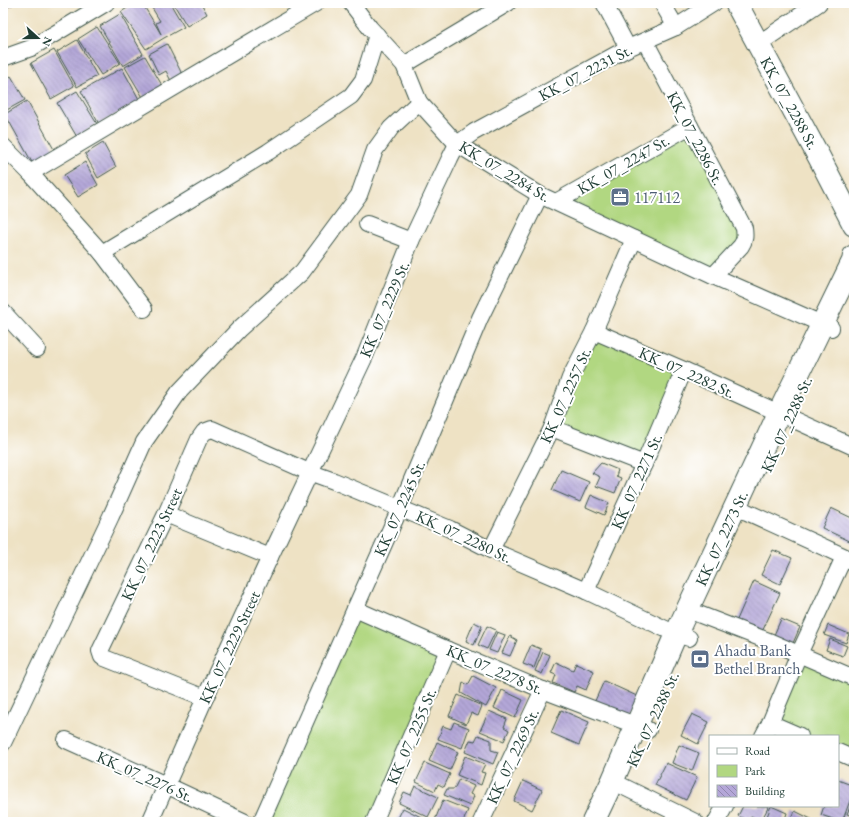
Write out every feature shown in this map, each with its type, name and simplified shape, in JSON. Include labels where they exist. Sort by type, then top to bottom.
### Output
[{"type":"main road","name":"KK_07_2288 St.","points":[[736,3],[763,41],[824,143],[854,199]]},
{"type":"main road","name":"KK_07_2288 St.","points":[[750,3],[763,41],[854,225]]},
{"type":"main road","name":"KK_07_2273 St.","points":[[604,822],[617,784],[693,612],[783,415],[827,326],[854,256]]},
{"type":"main road","points":[[827,326],[854,282]]},
{"type":"main road","name":"KK_07_2273 St.","points":[[593,822],[617,784]]},
{"type":"street","points":[[3,58],[31,48],[106,3]]},
{"type":"street","points":[[30,173],[316,3]]},
{"type":"street","name":"KK_07_2284 St.","points":[[351,3],[370,28],[404,65],[419,102],[457,144],[540,195],[713,276],[827,326]]},
{"type":"street","points":[[404,65],[508,3]]},
{"type":"street","points":[[604,3],[628,48]]},
{"type":"street","points":[[662,3],[676,27]]},
{"type":"street","name":"KK_07_2231 St.","points":[[457,144],[474,132],[628,48],[676,27],[714,3]]},
{"type":"street","points":[[763,41],[819,3]]},
{"type":"street","points":[[102,253],[268,152],[351,96],[363,80],[377,35]]},
{"type":"street","name":"KK_07_2286 St.","points":[[645,41],[744,228],[745,237],[741,246],[713,276]]},
{"type":"street","points":[[3,744],[111,516],[144,442],[179,392],[239,328],[302,272],[360,195],[375,150],[391,128],[419,102]]},
{"type":"street","name":"KK_07_2247 St.","points":[[556,202],[690,126]]},
{"type":"street","name":"KK_07_2229 St.","points":[[309,472],[364,356],[411,241],[457,144]]},
{"type":"street","points":[[3,146],[30,173],[102,253],[144,309]]},
{"type":"street","name":"KK_07_2245 St.","points":[[261,822],[400,508],[480,318],[540,195]]},
{"type":"street","points":[[367,224],[411,241]]},
{"type":"street","name":"KK_07_2257 St.","points":[[491,550],[552,428],[570,378],[594,332],[634,239]]},
{"type":"street","points":[[3,312],[37,349]]},
{"type":"street","name":"KK_07_2282 St.","points":[[594,332],[684,370],[854,447]]},
{"type":"street","name":"KK_07_2271 St.","points":[[586,591],[644,464],[684,370]]},
{"type":"street","points":[[552,428],[644,464]]},
{"type":"street","name":"KK_07_2280 St.","points":[[204,432],[212,429],[309,472],[450,529],[491,550],[586,591],[683,636]]},
{"type":"street","name":"KK_07_2223 Street","points":[[204,432],[199,439],[166,514],[100,651],[102,657],[205,698]]},
{"type":"street","name":"KK_07_2229 Street","points":[[150,822],[205,698],[309,472]]},
{"type":"street","points":[[741,509],[849,559],[799,654],[766,729],[795,735]]},
{"type":"street","points":[[166,514],[270,557]]},
{"type":"street","name":"KK_07_2278 St.","points":[[355,609],[543,690],[642,728]]},
{"type":"street","points":[[693,612],[771,642],[854,678]]},
{"type":"street","name":"KK_07_2255 St.","points":[[374,822],[448,650]]},
{"type":"street","name":"KK_07_2269 St.","points":[[481,822],[543,690]]},
{"type":"street","name":"KK_07_2276 St.","points":[[66,740],[245,822]]},
{"type":"street","points":[[839,752],[854,759]]},
{"type":"street","points":[[617,784],[695,822]]},
{"type":"street","points":[[716,822],[724,807]]},
{"type":"green space","points":[[690,126],[745,237],[713,276],[556,202]]},
{"type":"green space","points":[[594,331],[684,370],[644,464],[552,428]]},
{"type":"green space","points":[[355,609],[448,650],[374,822],[261,822]]},
{"type":"green space","points":[[799,654],[854,678],[854,759],[839,752],[839,735],[798,735],[770,723]]},
{"type":"building","points":[[3,3],[16,3],[3,9]]},
{"type":"building","points":[[135,3],[142,3],[161,34],[156,23],[160,21],[149,3],[170,3],[184,27],[146,49],[121,12]]},
{"type":"building","points":[[173,3],[201,3],[207,14],[187,26]]},
{"type":"building","points":[[120,14],[143,54],[123,66],[100,26]]},
{"type":"building","points":[[97,27],[120,63],[101,75],[78,39]]},
{"type":"building","points":[[77,40],[97,76],[77,87],[57,52]]},
{"type":"building","points":[[167,44],[184,78],[172,83],[166,71],[159,75],[149,54]]},
{"type":"building","points":[[54,50],[74,86],[51,99],[31,63]]},
{"type":"building","points":[[145,56],[163,87],[144,99],[125,67]]},
{"type":"building","points":[[122,68],[140,101],[99,124],[81,91]]},
{"type":"building","points":[[11,76],[25,100],[3,112],[3,81]]},
{"type":"building","points":[[77,91],[97,124],[77,137],[57,103]]},
{"type":"building","points":[[27,101],[56,153],[34,166],[5,114]]},
{"type":"building","points":[[103,143],[116,167],[98,178],[85,154]]},
{"type":"building","points":[[85,162],[98,185],[78,197],[64,175]]},
{"type":"building","points":[[601,463],[618,470],[616,476],[621,478],[615,493],[596,486],[600,477],[592,473]]},
{"type":"building","points":[[561,470],[589,482],[580,502],[552,490]]},
{"type":"building","points":[[591,495],[609,503],[604,515],[586,507]]},
{"type":"building","points":[[831,508],[854,519],[854,543],[822,528]]},
{"type":"building","points":[[773,550],[792,558],[780,584],[761,575]]},
{"type":"building","points":[[754,581],[780,593],[761,634],[736,622]]},
{"type":"building","points":[[781,619],[800,627],[790,650],[771,642]]},
{"type":"building","points":[[474,622],[482,626],[474,645],[466,641]]},
{"type":"building","points":[[828,625],[849,634],[846,643],[824,635]]},
{"type":"building","points":[[487,626],[496,630],[487,649],[478,645]]},
{"type":"building","points":[[497,632],[505,635],[497,653],[489,650]]},
{"type":"building","points":[[510,636],[517,640],[510,656],[502,653]]},
{"type":"building","points":[[830,639],[847,646],[843,656],[826,650]]},
{"type":"building","points":[[531,645],[541,649],[534,668],[523,664]]},
{"type":"building","points":[[543,652],[550,655],[542,674],[535,671]]},
{"type":"building","points":[[556,662],[573,670],[576,663],[594,671],[586,690],[577,686],[574,692],[553,683],[556,675],[551,673]]},
{"type":"building","points":[[473,676],[496,688],[486,707],[461,693],[463,682],[468,685]]},
{"type":"building","points":[[604,681],[639,697],[628,719],[594,703]]},
{"type":"building","points":[[502,690],[523,700],[515,718],[494,708]]},
{"type":"building","points":[[458,695],[482,706],[478,716],[471,713],[466,724],[449,716]]},
{"type":"building","points":[[561,710],[589,722],[579,745],[551,733]]},
{"type":"building","points":[[489,711],[507,719],[504,727],[509,730],[504,741],[480,731]]},
{"type":"building","points":[[692,714],[709,722],[698,744],[681,735]]},
{"type":"building","points":[[454,722],[469,728],[462,748],[438,739],[443,726],[451,729]]},
{"type":"building","points":[[478,735],[491,740],[491,750],[498,752],[493,764],[465,752],[470,740],[475,741]]},
{"type":"building","points":[[437,742],[458,752],[450,770],[429,761]]},
{"type":"building","points":[[679,745],[699,753],[692,771],[672,763]]},
{"type":"building","points":[[465,756],[485,764],[481,772],[485,773],[481,785],[457,775]]},
{"type":"building","points":[[425,763],[450,774],[444,787],[438,784],[435,791],[416,782]]},
{"type":"building","points":[[666,763],[697,777],[686,800],[655,785]]},
{"type":"building","points":[[459,779],[474,786],[470,794],[474,796],[470,806],[444,795],[447,789],[454,789]]},
{"type":"building","points":[[839,780],[854,786],[854,790],[842,822],[821,815],[824,807],[839,807]]},
{"type":"building","points":[[523,781],[542,790],[532,810],[514,801]]},
{"type":"building","points":[[415,786],[438,797],[428,817],[399,803],[404,792],[411,795]]},
{"type":"building","points":[[854,798],[854,817],[847,814]]},
{"type":"building","points":[[443,800],[468,810],[463,822],[439,822],[435,820]]},
{"type":"building","points":[[742,807],[768,807],[761,821],[751,816],[749,821],[738,816]]},
{"type":"building","points":[[771,807],[787,813],[784,822],[765,822]]},
{"type":"building","points":[[403,808],[425,819],[424,822],[396,822]]},
{"type":"building","points":[[795,811],[813,820],[812,822],[790,822]]},
{"type":"place","name":"117112","points":[[620,197]]},
{"type":"place","name":"Ahadu Bank Bethel Branch","points":[[700,659]]}]
